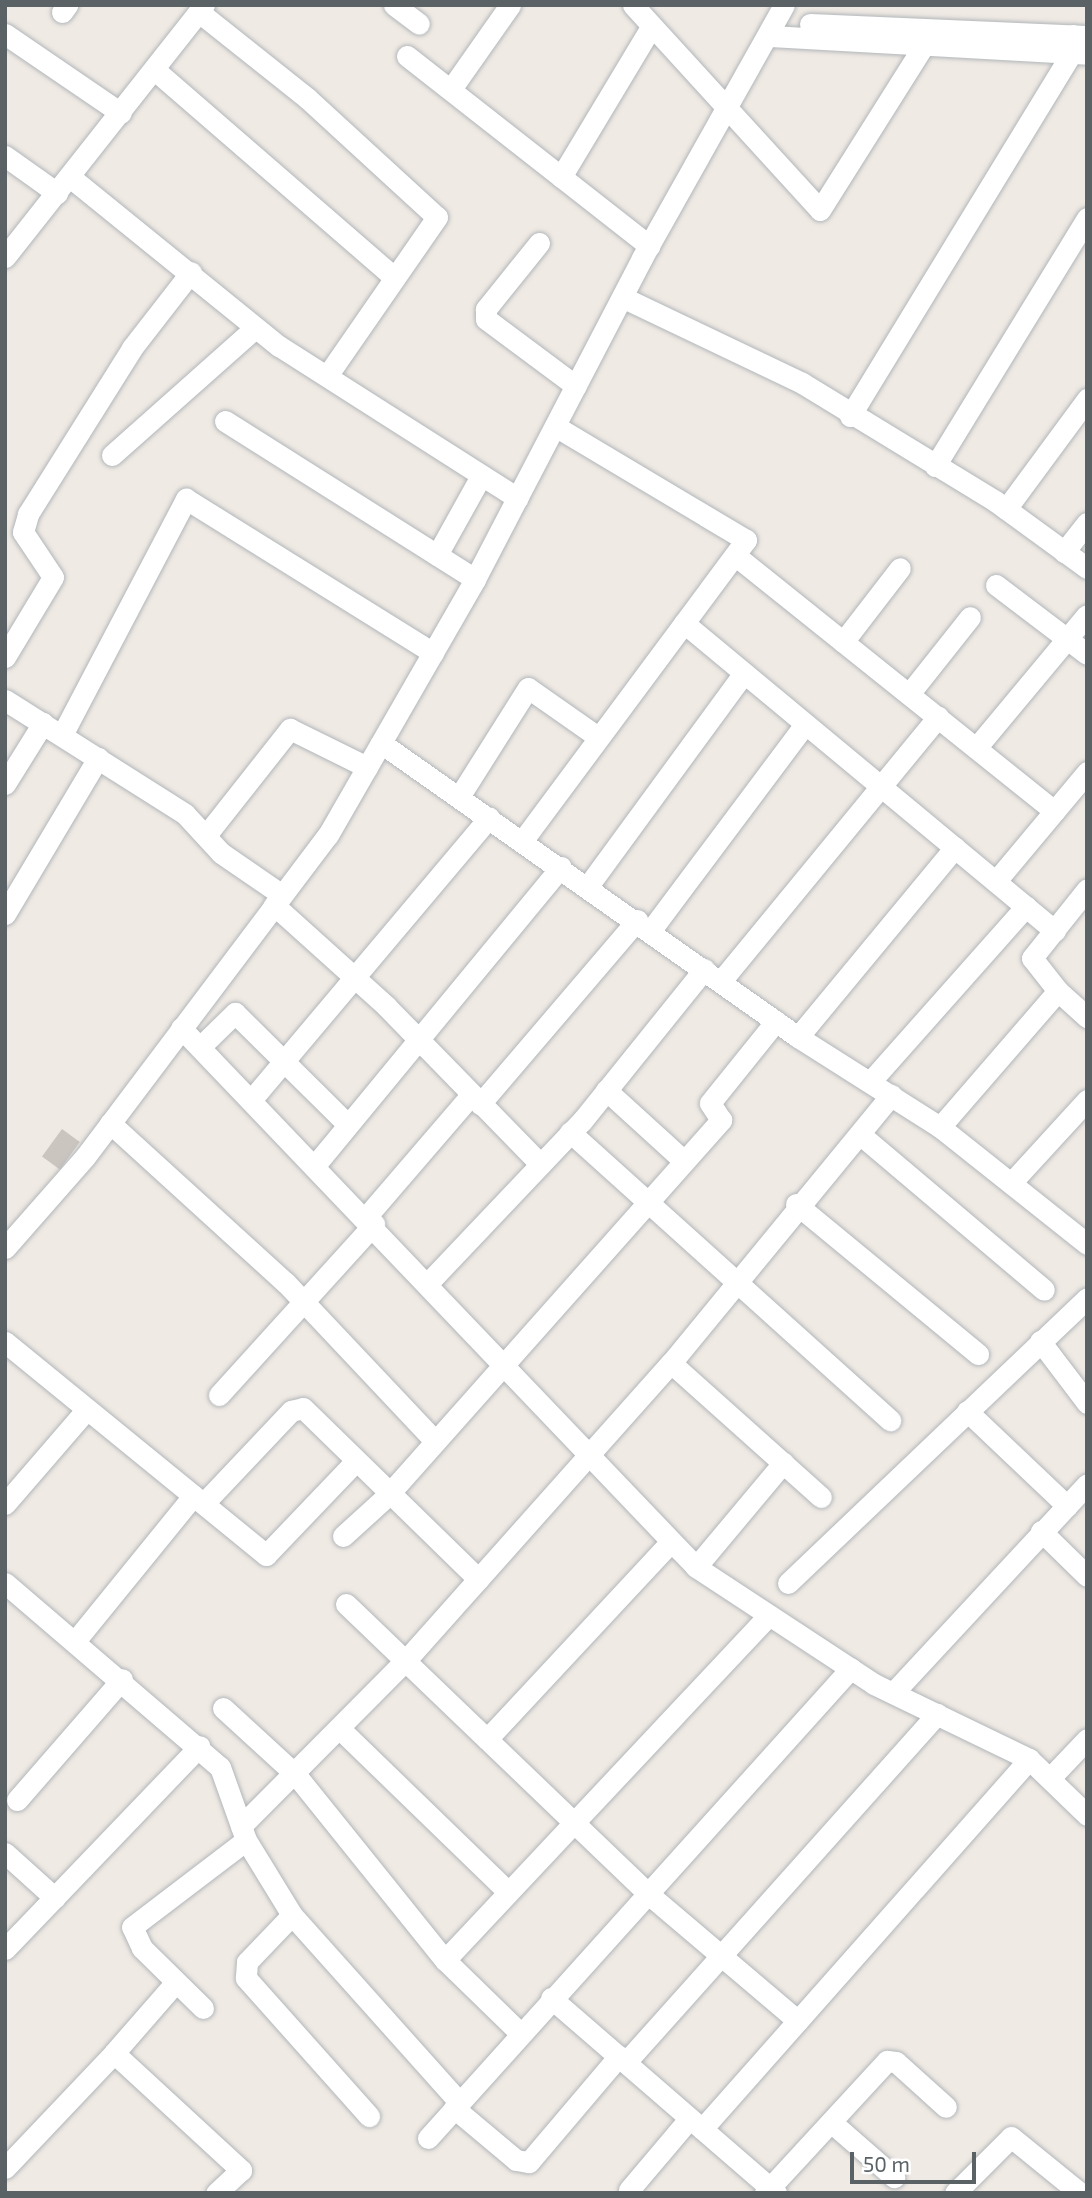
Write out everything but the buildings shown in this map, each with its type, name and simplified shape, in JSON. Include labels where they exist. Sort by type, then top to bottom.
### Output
[{"type":"street","points":[[394,5],[419,24]]},
{"type":"street","points":[[451,89],[510,5]]},
{"type":"street","points":[[633,5],[823,209],[924,45]]},
{"type":"street","points":[[5,257],[156,71],[201,9],[307,97],[437,217],[327,376]]},
{"type":"street","points":[[781,16],[1080,44]]},
{"type":"street","points":[[781,16],[924,45],[1080,44]]},
{"type":"street","points":[[5,1248],[110,1123],[278,900],[367,767],[475,579],[649,246],[781,16]]},
{"type":"street","points":[[561,177],[651,27]]},
{"type":"street","points":[[5,34],[121,113]]},
{"type":"street","points":[[850,416],[1080,44]]},
{"type":"street","points":[[407,55],[649,246]]},
{"type":"street","points":[[156,71],[394,277]]},
{"type":"street","points":[[5,156],[63,185],[191,272],[255,328],[518,498]]},
{"type":"street","points":[[935,466],[1087,218]]},
{"type":"street","points":[[539,243],[486,309],[485,319],[576,386]]},
{"type":"street","points":[[5,657],[53,572],[23,533],[28,514],[132,348],[191,272]]},
{"type":"street","points":[[622,297],[769,366],[1006,509],[1087,568]]},
{"type":"street","points":[[112,455],[255,328]]},
{"type":"street","points":[[1006,509],[1087,399]]},
{"type":"street","points":[[225,421],[475,579]]},
{"type":"street","points":[[523,841],[746,540],[555,426]]},
{"type":"street","points":[[437,555],[481,476]]},
{"type":"street","points":[[62,735],[186,499],[433,653]]},
{"type":"street","points":[[1065,552],[1087,523]]},
{"type":"street","points":[[736,556],[1054,811]]},
{"type":"street","points":[[844,642],[900,568]]},
{"type":"street","points":[[996,585],[1087,654]]},
{"type":"street","points":[[976,748],[1087,615]]},
{"type":"street","points":[[909,694],[970,617]]},
{"type":"street","points":[[684,623],[1055,930]]},
{"type":"street","points":[[589,886],[744,673]]},
{"type":"street","points":[[459,797],[528,688],[598,737]]},
{"type":"street","points":[[5,700],[98,758],[207,834],[220,853],[278,900],[540,1164]]},
{"type":"street","points":[[428,1283],[570,1132],[883,788],[938,717]]},
{"type":"street","points":[[5,783],[43,723]]},
{"type":"street","points":[[219,1395],[476,1100],[644,925],[806,724]]},
{"type":"street","points":[[207,834],[290,729],[367,767]]},
{"type":"street","points":[[381,743],[589,886],[798,1037],[940,1126],[1087,1244]]},
{"type":"street","points":[[5,914],[98,758]]},
{"type":"street","points":[[996,881],[1087,772]]},
{"type":"street","points":[[252,1100],[357,980],[489,818]]},
{"type":"street","points":[[798,1037],[955,847]]},
{"type":"street","points":[[316,1164],[561,867]]},
{"type":"street","points":[[1083,903],[1055,930],[1031,963],[1087,1017]]},
{"type":"street","points":[[870,1082],[1026,906]]},
{"type":"street","points":[[940,1126],[1058,991]]},
{"type":"street","points":[[200,1047],[231,1012],[347,1124]]},
{"type":"street","points":[[343,1536],[388,1495],[721,1120],[710,1103],[776,1021]]},
{"type":"street","points":[[181,1028],[370,1220],[586,1458],[696,1567],[850,1668],[893,1693],[1029,1759],[1051,1777],[1087,1815]]},
{"type":"street","points":[[606,1090],[684,1161]]},
{"type":"street","points":[[203,2008],[134,1938],[132,1927],[243,1833],[407,1659],[671,1363],[796,1204],[862,1136],[891,1095]]},
{"type":"street","points":[[1011,1184],[1087,1100]]},
{"type":"street","points":[[110,1123],[302,1299],[435,1441]]},
{"type":"street","points":[[570,1132],[735,1284],[890,1420]]},
{"type":"street","points":[[862,1136],[1044,1290]]},
{"type":"street","points":[[796,1204],[978,1354]]},
{"type":"street","points":[[788,1583],[1087,1298]]},
{"type":"street","points":[[1040,1341],[1087,1403]]},
{"type":"street","points":[[5,1342],[267,1555],[355,1462]]},
{"type":"street","points":[[671,1363],[821,1497]]},
{"type":"street","points":[[76,1640],[199,1500],[297,1408],[478,1580]]},
{"type":"street","points":[[5,1504],[87,1409]]},
{"type":"street","points":[[967,1411],[1067,1506]]},
{"type":"street","points":[[696,1567],[783,1463]]},
{"type":"street","points":[[893,1693],[1087,1484]]},
{"type":"street","points":[[1041,1531],[1087,1576]]},
{"type":"street","points":[[487,1739],[671,1542]]},
{"type":"street","points":[[5,1583],[200,1746],[226,1778],[243,1833],[292,1915],[457,2105],[516,2160],[529,2162],[721,1955],[937,1714]]},
{"type":"street","points":[[346,1604],[575,1820],[646,1892],[798,2021]]},
{"type":"street","points":[[445,1960],[769,1615]]},
{"type":"street","points":[[428,2138],[646,1892],[850,1668]]},
{"type":"street","points":[[17,1800],[122,1679]]},
{"type":"street","points":[[223,1708],[296,1776],[445,1960],[520,2033]]},
{"type":"street","points":[[340,1730],[508,1892]]},
{"type":"street","points":[[1051,1777],[1087,1739]]},
{"type":"street","points":[[5,1949],[200,1746]]},
{"type":"street","points":[[629,2190],[798,2021],[1029,1759]]},
{"type":"street","points":[[5,1853],[55,1898]]},
{"type":"street","points":[[292,1915],[247,1962],[246,1978],[369,2116]]},
{"type":"street","points":[[5,2168],[114,2053],[176,1982]]},
{"type":"street","points":[[551,1998],[770,2191],[887,2062],[896,2062],[946,2107]]},
{"type":"street","points":[[114,2053],[241,2170],[216,2193]]},
{"type":"street","points":[[831,2122],[894,2177]]},
{"type":"street","points":[[956,2193],[1011,2137],[1080,2193]]}]
